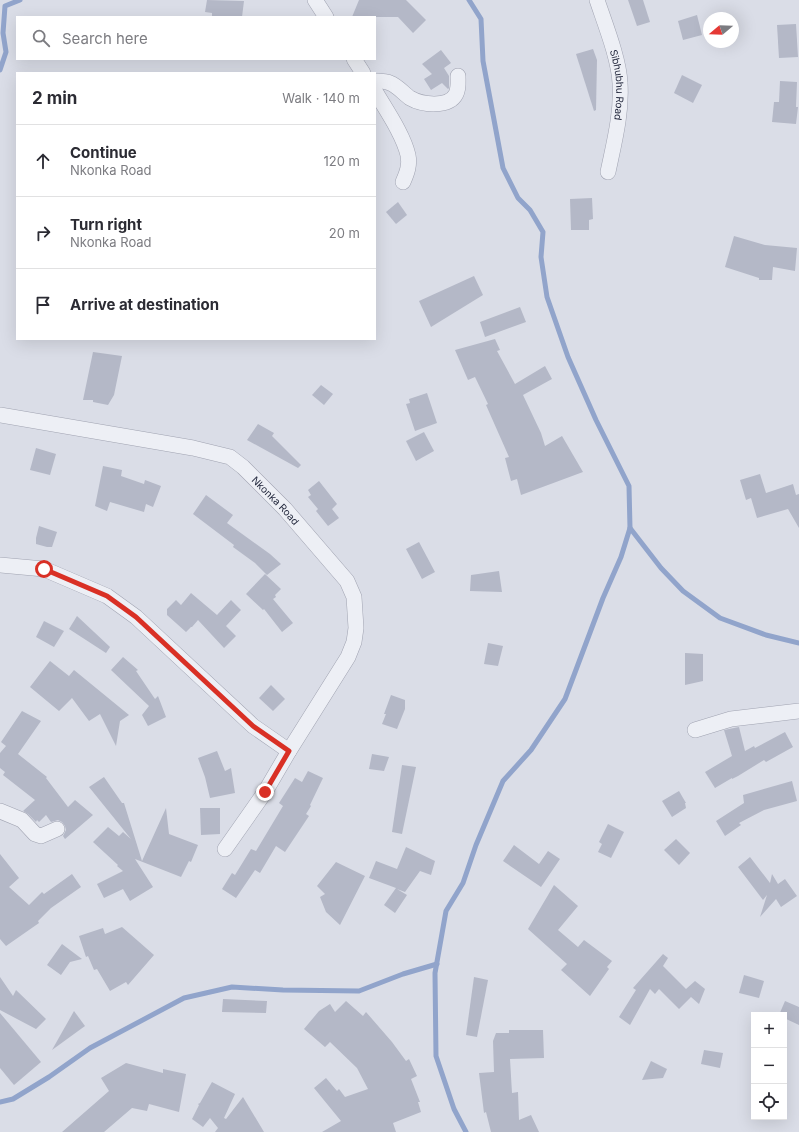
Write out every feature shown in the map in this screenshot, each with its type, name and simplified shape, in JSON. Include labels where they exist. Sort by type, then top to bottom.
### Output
[{"type":"street","points":[[315,0],[325,16]]},
{"type":"street","name":"Sibhubhu Road","points":[[597,0],[618,69],[620,83],[620,111],[608,172]]},
{"type":"street","points":[[355,60],[362,72]]},
{"type":"street","points":[[376,81],[389,82],[410,98],[424,104],[431,104],[450,100],[456,95],[458,88],[458,76]]},
{"type":"street","points":[[376,93],[399,132],[408,155],[408,172],[403,182]]},
{"type":"street","name":"Nkonka Road","points":[[0,415],[193,448],[230,457],[243,467],[285,509],[347,581],[354,597],[356,628],[354,642],[348,657],[265,792],[225,849]]},
{"type":"street","points":[[0,565],[44,569],[107,596],[136,617],[253,726],[289,751]]},
{"type":"street","points":[[695,730],[731,719],[799,711]]},
{"type":"street","points":[[0,811],[22,820],[35,834],[41,836],[57,829]]},
{"type":"building","points":[[207,0],[244,1],[242,16],[212,16],[212,13],[205,12]]},
{"type":"building","points":[[359,0],[406,0],[426,20],[413,33],[398,17],[352,16]]},
{"type":"building","points":[[628,0],[643,0],[650,22],[637,26]]},
{"type":"building","points":[[697,15],[702,35],[683,40],[678,21]]},
{"type":"building","points":[[796,24],[798,57],[779,58],[777,25]]},
{"type":"building","points":[[593,49],[597,60],[596,110],[594,111],[576,54]]},
{"type":"building","points":[[441,50],[451,63],[444,68],[449,76],[449,88],[448,89],[442,83],[431,90],[424,79],[432,74],[422,64]]},
{"type":"building","points":[[682,75],[702,85],[693,103],[674,93]]},
{"type":"building","points":[[780,81],[797,82],[796,107],[798,107],[796,124],[772,122],[774,102],[779,102]]},
{"type":"building","points":[[592,198],[593,219],[589,220],[589,230],[571,230],[570,199]]},
{"type":"building","points":[[398,202],[407,215],[396,224],[386,212]]},
{"type":"building","points":[[734,236],[765,245],[797,248],[795,271],[773,267],[772,280],[759,280],[759,278],[725,267]]},
{"type":"building","points":[[474,276],[483,295],[431,327],[419,301]]},
{"type":"building","points":[[520,307],[526,322],[485,337],[480,322]]},
{"type":"building","points":[[495,339],[500,350],[497,351],[515,384],[545,366],[552,379],[523,395],[541,433],[545,446],[562,436],[583,472],[521,495],[517,479],[511,481],[505,458],[509,457],[486,405],[488,404],[475,377],[468,380],[455,350]]},
{"type":"building","points":[[93,352],[122,356],[114,395],[108,405],[93,402],[93,400],[83,400]]},
{"type":"building","points":[[321,385],[333,394],[324,405],[312,395]]},
{"type":"building","points":[[427,393],[437,423],[415,431],[406,404],[410,403],[409,399]]},
{"type":"building","points":[[258,424],[274,433],[272,436],[301,465],[298,468],[247,440]]},
{"type":"building","points":[[424,432],[434,451],[416,461],[406,441]]},
{"type":"building","points":[[36,448],[56,454],[50,475],[30,470]]},
{"type":"building","points":[[103,466],[122,470],[121,476],[144,484],[145,480],[161,486],[153,507],[146,504],[144,512],[110,502],[107,511],[95,506]]},
{"type":"building","points":[[760,474],[766,493],[793,484],[796,495],[799,494],[799,528],[788,509],[757,518],[751,498],[746,500],[740,480]]},
{"type":"building","points":[[319,481],[337,504],[332,509],[339,518],[328,526],[316,511],[318,509],[308,497],[311,495],[308,490]]},
{"type":"building","points":[[206,495],[233,515],[227,523],[270,554],[281,564],[267,575],[255,563],[233,547],[234,545],[193,514]]},
{"type":"building","points":[[39,526],[57,532],[52,547],[36,544]]},
{"type":"building","points":[[419,542],[435,572],[422,579],[406,549]]},
{"type":"building","points":[[499,571],[502,592],[470,591],[471,575]]},
{"type":"building","points":[[265,574],[281,589],[273,599],[293,623],[282,632],[264,609],[263,610],[246,594]]},
{"type":"building","points":[[191,593],[217,615],[231,600],[241,610],[226,626],[236,636],[224,648],[198,620],[186,632],[167,615],[167,609],[176,600],[181,605]]},
{"type":"building","points":[[77,616],[110,647],[106,653],[69,629]]},
{"type":"building","points":[[44,621],[64,631],[54,647],[36,637]]},
{"type":"building","points":[[488,643],[503,646],[498,666],[484,664]]},
{"type":"building","points":[[685,653],[703,654],[703,681],[685,685]]},
{"type":"building","points":[[123,657],[138,670],[136,671],[155,699],[158,696],[166,717],[148,726],[142,715],[149,706],[111,670]]},
{"type":"building","points":[[50,661],[69,676],[74,670],[129,715],[120,721],[116,746],[100,714],[89,721],[72,698],[59,711],[30,687]]},
{"type":"building","points":[[271,685],[285,699],[273,711],[259,698]]},
{"type":"building","points":[[391,695],[405,700],[405,709],[397,729],[382,724]]},
{"type":"building","points":[[22,711],[41,721],[18,754],[47,777],[46,778],[68,807],[75,800],[93,815],[65,839],[63,836],[66,830],[62,822],[58,820],[51,822],[46,815],[39,822],[37,820],[36,822],[23,811],[35,800],[3,775],[5,772],[0,768],[0,753],[6,746],[1,742]]},
{"type":"building","points":[[739,727],[745,751],[754,746],[755,748],[785,732],[793,747],[766,762],[764,760],[715,788],[705,772],[732,756],[724,730]]},
{"type":"building","points":[[217,751],[225,771],[231,768],[235,793],[210,798],[205,777],[198,758]]},
{"type":"building","points":[[372,754],[389,757],[384,771],[369,769]]},
{"type":"building","points":[[402,765],[416,767],[402,834],[392,832]]},
{"type":"building","points":[[308,771],[323,778],[306,814],[309,816],[285,852],[276,846],[260,873],[255,870],[236,898],[222,889],[232,873],[235,875],[251,849],[256,851],[283,806],[279,803],[295,778],[302,782]]},
{"type":"building","points":[[104,777],[122,803],[124,803],[142,861],[166,808],[169,834],[198,845],[191,862],[189,861],[181,877],[135,859],[153,887],[130,901],[123,889],[104,898],[97,884],[123,871],[93,842],[108,827],[119,836],[123,832],[131,839],[89,787]]},
{"type":"building","points":[[792,781],[797,801],[764,810],[739,823],[741,825],[725,836],[716,821],[744,803],[743,795]]},
{"type":"building","points":[[679,791],[686,803],[686,808],[672,817],[662,801]]},
{"type":"building","points":[[200,808],[220,808],[220,834],[201,835]]},
{"type":"building","points":[[608,824],[624,832],[611,858],[598,852],[602,844],[599,842]]},
{"type":"building","points":[[676,839],[690,853],[679,865],[664,850]]},
{"type":"building","points":[[514,845],[539,864],[548,851],[560,859],[541,887],[503,861]]},
{"type":"building","points":[[406,847],[435,861],[431,875],[420,871],[405,892],[397,889],[407,895],[395,913],[384,905],[396,888],[369,878],[376,861],[397,869]]},
{"type":"building","points":[[0,854],[19,878],[9,887],[29,905],[42,892],[44,894],[72,874],[81,887],[51,908],[38,921],[39,923],[6,946],[0,939]]},
{"type":"building","points":[[750,857],[770,883],[772,874],[778,884],[785,879],[797,896],[781,907],[776,899],[760,917],[767,895],[763,900],[738,867]]},
{"type":"building","points":[[336,862],[365,876],[340,925],[326,912],[320,897],[325,894],[317,886]]},
{"type":"building","points":[[554,885],[578,906],[558,930],[578,947],[584,940],[612,961],[607,967],[609,969],[590,996],[561,970],[567,964],[528,929]]},
{"type":"building","points":[[122,927],[154,955],[128,985],[126,982],[110,991],[97,969],[94,970],[88,956],[86,957],[79,936],[103,928],[105,934]]},
{"type":"building","points":[[62,944],[82,959],[70,962],[61,975],[47,965]]},
{"type":"building","points":[[663,954],[668,958],[663,966],[686,989],[695,981],[705,989],[699,1004],[691,997],[679,1009],[659,989],[655,994],[650,989],[630,1025],[619,1017],[636,990],[633,988]]},
{"type":"building","points":[[744,975],[764,981],[759,998],[739,993]]},
{"type":"building","points":[[0,977],[13,996],[16,990],[46,1019],[36,1029],[0,1010]]},
{"type":"building","points":[[474,977],[488,980],[477,1037],[466,1035]]},
{"type":"building","points":[[223,999],[267,1001],[266,1013],[222,1012]]},
{"type":"building","points":[[346,1001],[363,1016],[366,1012],[406,1061],[409,1059],[417,1076],[411,1079],[420,1102],[418,1102],[421,1112],[393,1123],[396,1132],[322,1132],[341,1121],[314,1088],[326,1078],[337,1091],[339,1089],[345,1097],[368,1089],[357,1068],[330,1042],[325,1047],[304,1029],[319,1011],[330,1004],[335,1012]]},
{"type":"building","points":[[785,1001],[799,1007],[799,1025],[787,1019],[787,1012],[780,1012]]},
{"type":"building","points":[[74,1011],[85,1026],[52,1050]]},
{"type":"building","points":[[0,1013],[41,1062],[14,1085],[0,1068]]},
{"type":"building","points":[[509,1030],[543,1030],[544,1058],[510,1059],[512,1093],[518,1092],[519,1120],[531,1115],[539,1132],[491,1132],[486,1112],[484,1113],[479,1073],[494,1072],[493,1041],[496,1033],[509,1033]]},
{"type":"building","points":[[704,1050],[723,1053],[720,1068],[701,1064]]},
{"type":"building","points":[[651,1061],[667,1069],[663,1078],[642,1080]]},
{"type":"building","points":[[126,1063],[163,1073],[163,1069],[186,1074],[179,1112],[149,1104],[147,1111],[132,1108],[104,1132],[62,1132],[109,1091],[101,1078]]},
{"type":"building","points":[[212,1082],[235,1094],[224,1118],[226,1119],[243,1097],[264,1132],[215,1132],[218,1128],[210,1118],[203,1127],[192,1119],[199,1105],[198,1104]]},
{"type":"waterway","points":[[0,70],[6,52],[3,33],[5,6],[20,0]]},
{"type":"waterway","points":[[466,1132],[454,1109],[436,1056],[435,973],[446,911],[463,883],[476,845],[503,781],[531,750],[565,699],[603,598],[621,557],[630,528],[629,486],[596,420],[568,357],[547,297],[541,257],[543,232],[530,210],[518,198],[503,168],[483,61],[481,19],[469,0]]},
{"type":"waterway","points":[[630,528],[661,568],[683,591],[720,618],[766,635],[799,643]]},
{"type":"waterway","points":[[0,1102],[13,1099],[49,1077],[90,1048],[184,998],[232,987],[283,990],[359,991],[403,974],[437,964]]},
{"type":"route","points":[[44,569],[107,596],[120,605],[136,617],[253,726],[289,751],[265,792]]}]
